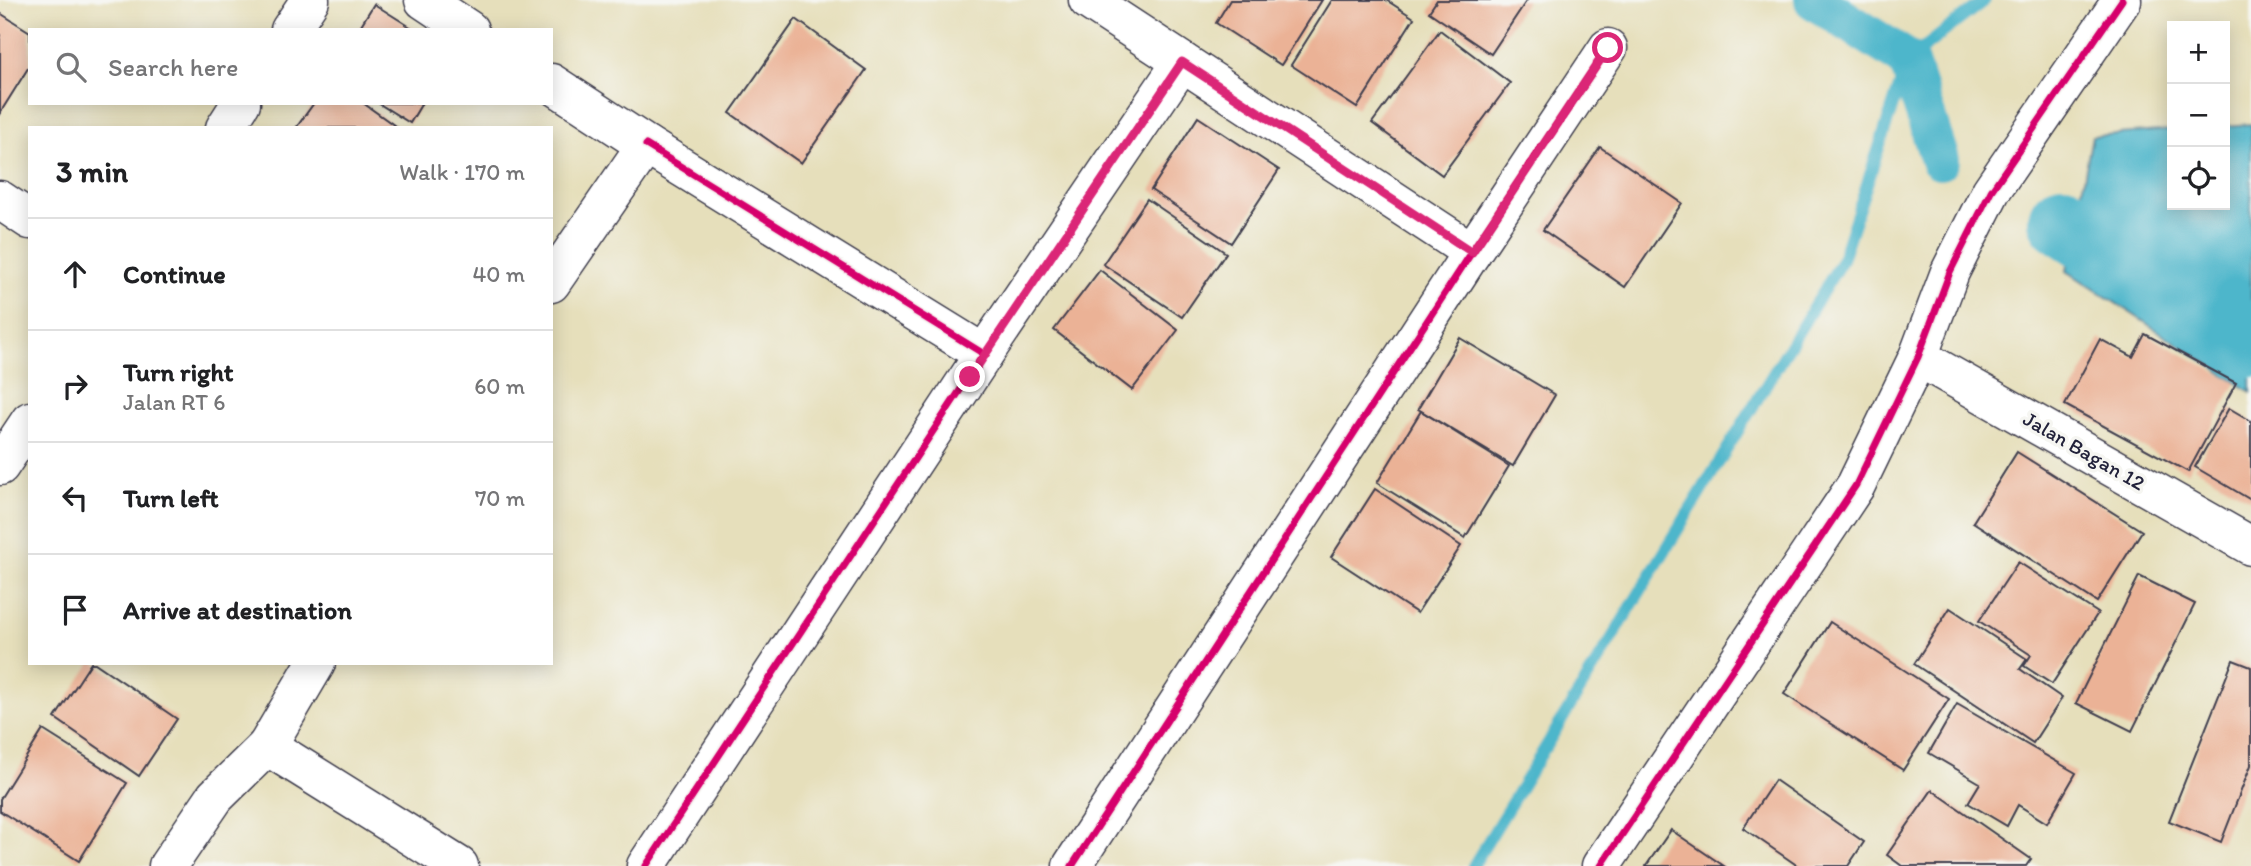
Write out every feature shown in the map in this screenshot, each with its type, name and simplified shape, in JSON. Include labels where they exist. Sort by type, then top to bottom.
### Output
[{"type":"street","points":[[291,28],[310,0]]},
{"type":"street","points":[[424,0],[466,28]]},
{"type":"street","points":[[1088,0],[1472,252]]},
{"type":"street","points":[[1601,866],[1856,485],[1918,357],[1950,272],[1992,191],[2122,0]]},
{"type":"street","points":[[1072,866],[1608,48]]},
{"type":"street","points":[[646,866],[984,355],[1182,62]]},
{"type":"street","points":[[553,84],[646,145],[944,327],[984,355]]},
{"type":"street","points":[[226,126],[240,105]]},
{"type":"street","points":[[553,280],[646,145]]},
{"type":"street","points":[[0,200],[28,219]]},
{"type":"street","name":"Jalan Bagan 12","points":[[1918,357],[2251,546]]},
{"type":"street","points":[[0,466],[28,424]]},
{"type":"street","points":[[168,866],[215,797],[267,746],[315,665]]},
{"type":"street","points":[[267,746],[459,866]]},
{"type":"water","points":[[2251,124],[2251,392],[2067,271],[2092,136],[2167,130],[2167,210],[2230,210],[2230,126]]},
{"type":"building","points":[[1230,0],[1322,0],[1281,65],[1216,23]]},
{"type":"building","points":[[1332,0],[1386,0],[1414,18],[1357,108],[1291,65]]},
{"type":"building","points":[[1437,0],[1527,0],[1491,54],[1429,12]]},
{"type":"building","points":[[374,4],[412,28],[359,28]]},
{"type":"building","points":[[0,13],[28,31],[28,68],[0,113]]},
{"type":"building","points":[[796,19],[866,70],[801,163],[730,113]]},
{"type":"building","points":[[1440,30],[1510,83],[1442,175],[1372,123]]},
{"type":"building","points":[[313,105],[366,105],[395,126],[297,126]]},
{"type":"building","points":[[381,105],[421,105],[410,123]]},
{"type":"building","points":[[1198,117],[1279,170],[1231,243],[1151,190]]},
{"type":"building","points":[[1600,147],[1682,203],[1625,287],[1543,230]]},
{"type":"building","points":[[1147,199],[1226,253],[1182,317],[1103,264]]},
{"type":"building","points":[[1100,270],[1178,330],[1132,390],[1054,330]]},
{"type":"building","points":[[2145,334],[2236,383],[2188,472],[2065,405],[2100,339],[2133,357]]},
{"type":"building","points":[[1460,338],[1555,395],[1513,466],[1418,409]]},
{"type":"building","points":[[2229,408],[2251,421],[2251,500],[2195,467]]},
{"type":"building","points":[[1421,411],[1509,466],[1465,538],[1377,483]]},
{"type":"building","points":[[2017,452],[2142,531],[2097,602],[1973,522]]},
{"type":"building","points":[[1375,489],[1461,546],[1417,613],[1331,557]]},
{"type":"building","points":[[2018,562],[2098,613],[2052,684],[2024,666],[2031,655],[1979,621]]},
{"type":"building","points":[[2139,576],[2195,604],[2132,731],[2076,703]]},
{"type":"building","points":[[1950,608],[2027,659],[2020,669],[2062,698],[2033,743],[1914,664]]},
{"type":"building","points":[[1830,622],[1949,699],[1903,770],[1784,694]]},
{"type":"building","points":[[2233,660],[2251,667],[2251,765],[2221,842],[2169,821]]},
{"type":"building","points":[[90,665],[98,665],[177,719],[139,776],[55,718]]},
{"type":"building","points":[[1957,704],[2076,773],[2047,823],[2018,805],[2007,826],[1968,803],[1980,783],[1929,753]]},
{"type":"building","points":[[43,730],[127,783],[79,861],[0,811],[0,799]]},
{"type":"building","points":[[1775,780],[1864,842],[1848,866],[1798,866],[1743,828]]},
{"type":"building","points":[[1932,790],[2031,859],[2026,866],[1902,866],[1887,855]]},
{"type":"building","points":[[1671,830],[1724,866],[1646,866]]},
{"type":"waterway","points":[[1814,0],[1908,60],[1940,160]]},
{"type":"waterway","points":[[1473,866],[1841,262],[1908,60],[1985,0]]},
{"type":"waterway","points":[[2063,220],[2251,342]]},
{"type":"cycle path","points":[[1601,866],[1856,485],[1918,357],[1950,272],[1991,191],[2122,0]]},
{"type":"cycle path","points":[[1072,866],[1608,48]]},
{"type":"cycle path","points":[[646,145],[984,354],[646,866]]},
{"type":"route","points":[[970,377],[1182,62],[1472,252],[1608,48]]}]
